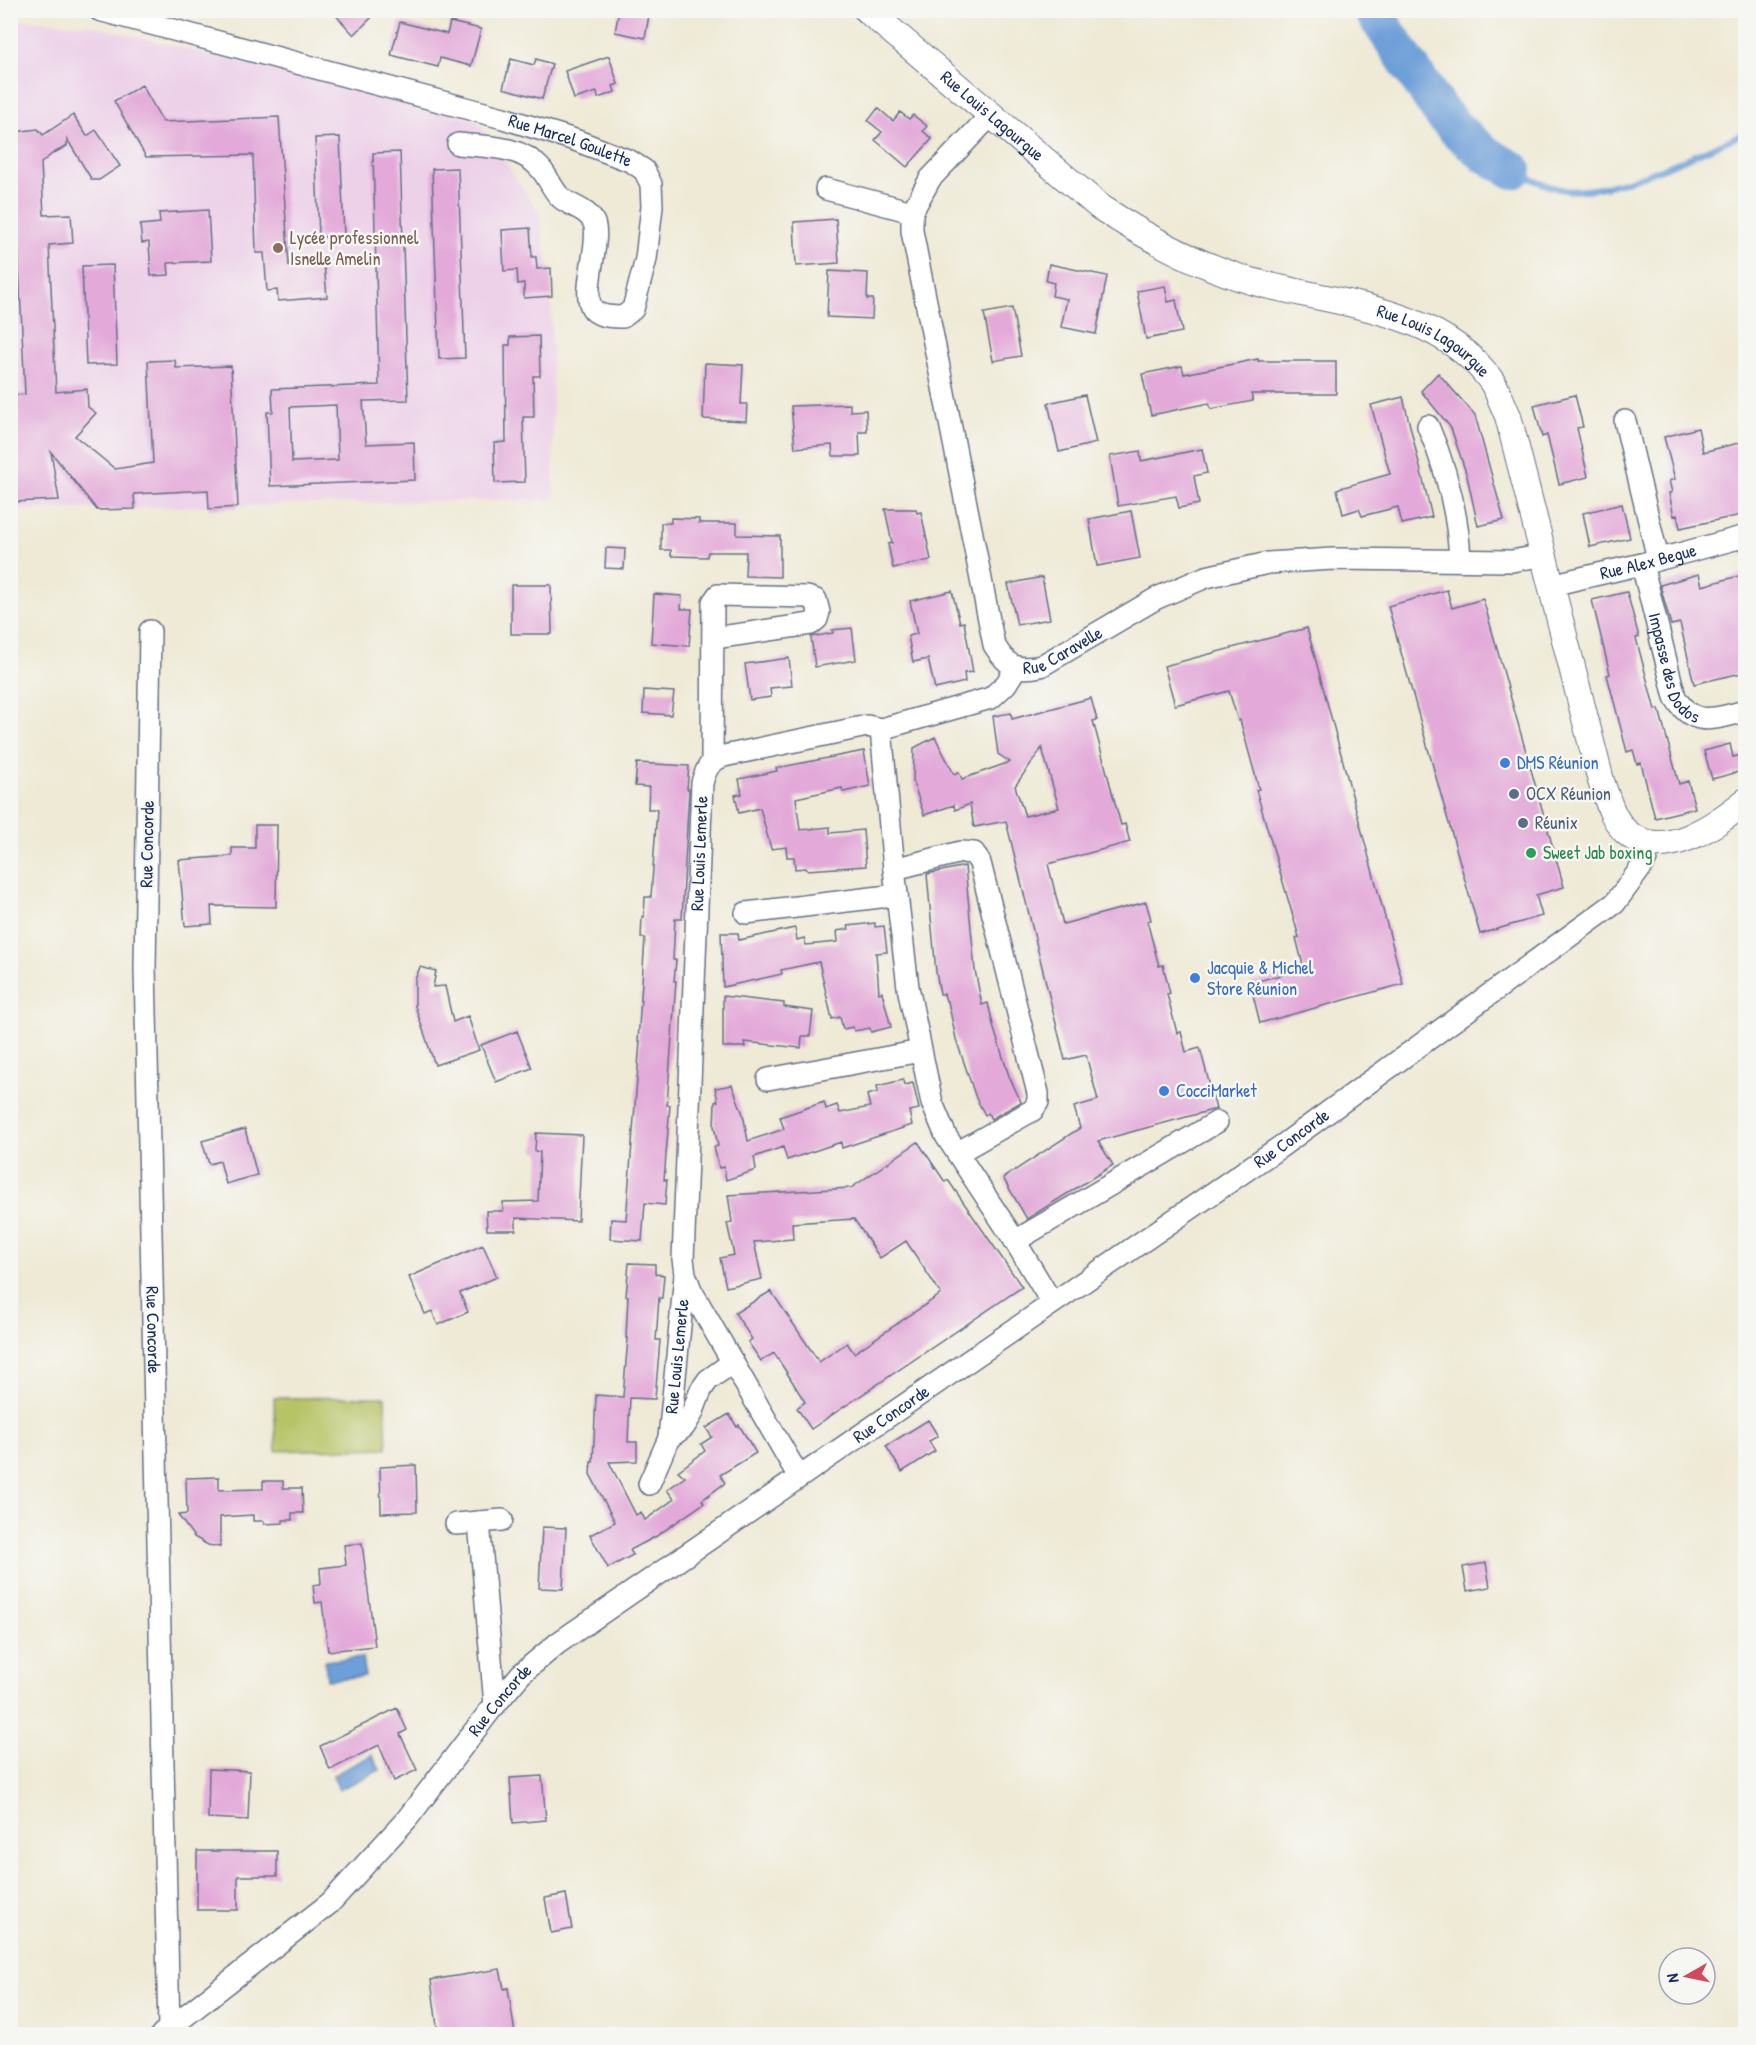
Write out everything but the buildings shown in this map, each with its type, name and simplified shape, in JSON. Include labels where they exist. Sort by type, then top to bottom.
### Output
[{"type":"main road","name":"Rue Louis Lagourgue","points":[[867,10],[1100,207],[1143,235],[1199,262],[1250,280],[1379,311],[1432,330],[1469,354],[1492,381],[1508,416],[1607,799],[1612,812],[1624,830],[1648,843]]},
{"type":"main road","points":[[1648,843],[1668,844],[1682,841],[1742,805]]},
{"type":"street","name":"Rue Marcel Goulette","points":[[99,10],[503,118],[574,140],[630,161],[644,170],[651,184],[652,206],[646,259],[633,309],[623,317],[609,317],[596,312],[589,305],[588,294],[596,237],[594,225],[590,216],[560,197],[542,169],[531,159],[508,149],[458,144]]},
{"type":"street","points":[[826,189],[912,212],[930,179],[990,116]]},
{"type":"street","name":"Rue Caravelle","points":[[912,212],[914,250],[994,645],[1004,661],[1017,668],[1041,666],[1157,598],[1206,577],[1279,562],[1332,559],[1512,561],[1544,555]]},
{"type":"street","points":[[1625,421],[1650,561]]},
{"type":"street","points":[[1428,426],[1451,498],[1460,560]]},
{"type":"street","name":"Rue Alex Begue","points":[[1551,585],[1746,536]]},
{"type":"street","name":"Impasse des Dodos","points":[[1650,561],[1675,697],[1681,709],[1689,714],[1710,719],[1746,711]]},
{"type":"street","name":"Rue Louis Lemerle","points":[[649,1484],[669,1438],[685,1274],[683,1244],[702,783],[705,770],[712,760],[713,602],[718,596],[807,597],[816,600],[818,619],[811,624],[714,638]]},
{"type":"street","name":"Rue Concorde","points":[[150,631],[145,968],[165,2032]]},
{"type":"street","points":[[712,760],[867,726],[881,729],[991,698],[1006,684],[1017,668]]},
{"type":"street","points":[[881,729],[908,987],[932,1103],[946,1136],[1052,1303]]},
{"type":"street","name":"Rue Concorde","points":[[165,2032],[330,1903],[407,1819],[521,1674],[558,1643],[1283,1145],[1615,903],[1643,865],[1648,843]]},
{"type":"street","points":[[894,868],[961,852],[974,853],[980,863],[1038,1093],[1038,1102],[1033,1110],[957,1153]]},
{"type":"street","points":[[746,913],[897,895]]},
{"type":"street","points":[[768,1080],[921,1051]]},
{"type":"street","points":[[1014,1240],[1217,1122]]},
{"type":"street","name":"Rue Louis Lemerle","points":[[685,1274],[691,1290],[799,1477]]},
{"type":"street","name":"Rue Louis Lemerle","points":[[669,1438],[684,1427],[708,1380],[733,1362]]},
{"type":"street","points":[[456,1524],[502,1520]]},
{"type":"street","points":[[479,1522],[495,1705]]},
{"type":"shaded area","name":"Lycée professionnel Isnelle Amelin","points":[[10,19],[90,25],[478,121],[539,213],[551,282],[554,499],[11,510]]},
{"type":"green space","points":[[385,1397],[387,1448],[276,1451],[274,1398]]},
{"type":"water","points":[[362,1657],[365,1676],[327,1680],[325,1661]]},
{"type":"water","points":[[372,1755],[380,1770],[339,1790],[333,1775]]},
{"type":"waterway","points":[[1372,10],[1440,111],[1459,132],[1485,154],[1513,170]]},
{"type":"waterway","points":[[1513,170],[1551,187],[1585,190],[1632,180],[1746,133]]},
{"type":"place","name":"Lycée professionnel Isnelle Amelin","points":[[278,248]]},
{"type":"place","name":"DMS Réunion","points":[[1505,763]]},
{"type":"place","name":"OCX Réunion","points":[[1514,794]]},
{"type":"place","name":"Réunix","points":[[1523,823]]},
{"type":"place","name":"Sweet Jab boxing","points":[[1531,853]]},
{"type":"place","name":"Jacquie & Michel Store Réunion","points":[[1195,978]]},
{"type":"place","name":"CocciMarket","points":[[1164,1091]]}]
